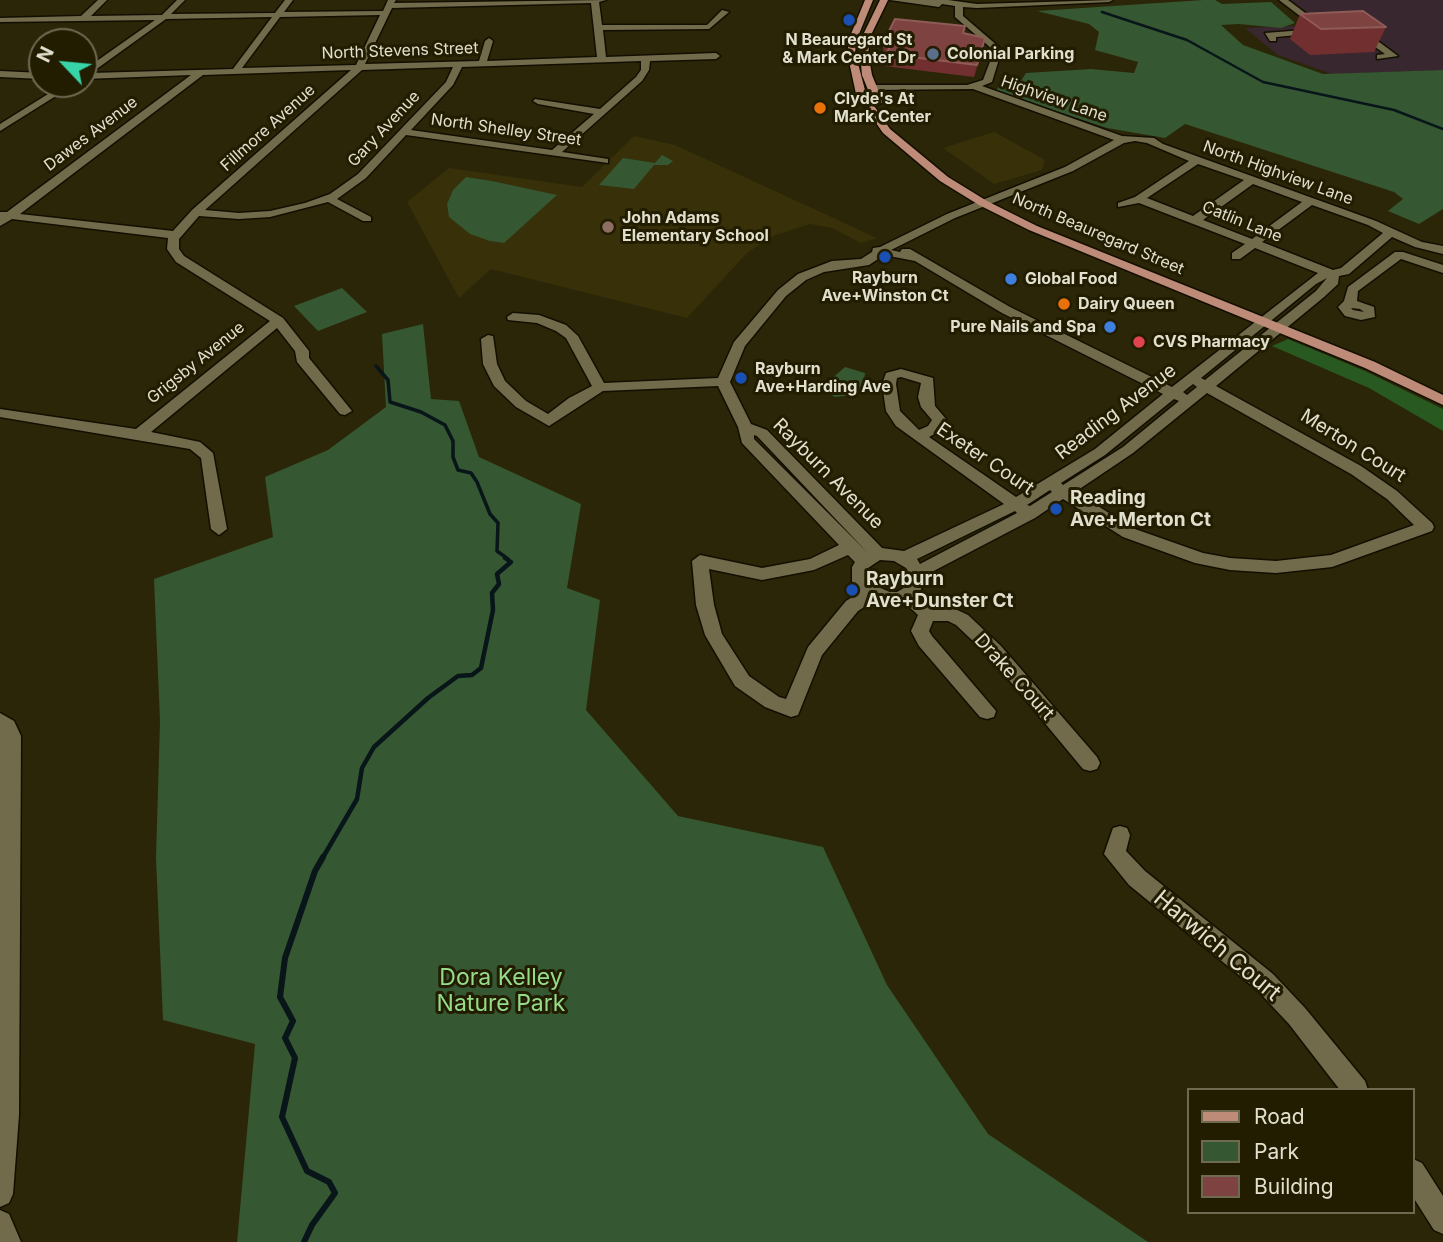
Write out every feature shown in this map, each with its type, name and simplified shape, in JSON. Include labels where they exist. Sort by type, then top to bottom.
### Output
[{"type":"main road","name":"North Beauregard Street","points":[[869,0],[855,34],[851,52],[855,77],[868,108],[886,131],[920,161],[1072,244],[1377,357],[1443,388]]},
{"type":"main road","name":"North Beauregard Street","points":[[884,0],[865,43],[865,62],[872,88],[887,114],[922,150],[989,201]]},
{"type":"main road","name":"North Beauregard Street","points":[[1276,321],[1443,401]]},
{"type":"street","points":[[84,18],[103,0]]},
{"type":"street","points":[[98,65],[164,17],[181,0]]},
{"type":"street","points":[[235,72],[289,0]]},
{"type":"street","points":[[595,0],[601,60]]},
{"type":"street","points":[[0,20],[278,15],[389,6],[603,0]]},
{"type":"street","points":[[894,0],[959,5],[1109,0]]},
{"type":"street","points":[[929,0],[959,5]]},
{"type":"street","points":[[1283,0],[1324,30]]},
{"type":"street","name":"Highview Lane","points":[[959,5],[960,17],[990,40],[996,51],[989,79],[975,87]]},
{"type":"street","name":"Fillmore Avenue","points":[[175,235],[196,212],[358,69],[389,6]]},
{"type":"street","points":[[599,28],[709,27],[725,12]]},
{"type":"street","points":[[1345,29],[1356,29],[1394,56],[1380,57]]},
{"type":"street","points":[[1273,40],[1268,35],[1334,30]]},
{"type":"street","points":[[482,64],[489,41]]},
{"type":"street","name":"North Stevens Street","points":[[98,75],[458,66],[716,56]]},
{"type":"street","points":[[556,152],[643,74],[646,59]]},
{"type":"street","name":"Gary Avenue","points":[[196,212],[258,215],[301,208],[330,199],[362,176],[450,83],[458,66]]},
{"type":"street","name":"Dawes Avenue","points":[[3,218],[201,72]]},
{"type":"street","points":[[0,74],[28,75]]},
{"type":"street","name":"Highview Lane","points":[[872,88],[975,87],[1123,140]]},
{"type":"street","points":[[0,128],[48,98]]},
{"type":"street","points":[[538,101],[602,112]]},
{"type":"street","points":[[0,116],[17,117]]},
{"type":"street","name":"North Shelley Street","points":[[403,132],[604,160]]},
{"type":"street","points":[[488,339],[490,364],[499,383],[521,404],[550,421],[574,401],[600,387],[723,382],[738,345],[782,293],[802,277],[823,269],[865,262],[888,247],[1078,164],[1123,140]]},
{"type":"street","name":"North Highview Lane","points":[[1123,140],[1154,144],[1310,201],[1419,245],[1438,249]]},
{"type":"street","points":[[1122,205],[1139,199],[1197,160]]},
{"type":"street","points":[[1195,220],[1251,180]]},
{"type":"street","points":[[330,199],[367,219]]},
{"type":"street","name":"Catlin Lane","points":[[1139,199],[1333,274]]},
{"type":"street","points":[[1236,256],[1310,201]]},
{"type":"street","points":[[3,218],[175,235],[173,246],[180,259],[278,321],[302,351],[302,359],[345,411]]},
{"type":"street","name":"Reading Avenue","points":[[1276,321],[1319,276],[1345,271],[1391,232]]},
{"type":"street","points":[[888,247],[914,258],[1006,310],[1182,397]]},
{"type":"street","points":[[1305,288],[1352,304],[1360,291],[1357,288],[1399,255],[1443,269]]},
{"type":"street","name":"Reading Avenue","points":[[918,572],[1058,488],[1128,450],[1200,382],[1276,321],[1320,294],[1334,281],[1333,274]]},
{"type":"street","points":[[513,317],[539,319],[561,328],[571,336],[600,387]]},
{"type":"street","name":"Grigsby Avenue","points":[[139,434],[278,321]]},
{"type":"street","name":"Exeter Court","points":[[918,437],[933,429],[939,419],[928,407],[925,397],[928,381],[913,375],[891,376],[889,384],[893,411],[901,423],[918,437],[1023,509]]},
{"type":"street","name":"Rayburn Avenue","points":[[723,382],[745,427],[747,440],[850,547],[871,558]]},
{"type":"street","name":"Merton Court","points":[[1058,488],[1129,533],[1201,559],[1251,567],[1298,566],[1332,561],[1426,527],[1400,501],[1365,475],[1200,382]]},
{"type":"street","points":[[0,413],[195,445],[208,457],[219,529]]},
{"type":"street","name":"Rayburn Avenue","points":[[745,427],[762,433],[871,558]]},
{"type":"street","name":"Reading Avenue","points":[[905,558],[1023,509]]},
{"type":"street","points":[[850,547],[814,564],[762,574],[700,561],[708,620],[719,646],[742,681],[772,702],[792,709],[814,652],[852,606],[872,593]]},
{"type":"street","points":[[871,558],[905,558],[918,572],[918,584],[908,595],[890,598],[872,593],[860,581],[858,574],[871,558]]},
{"type":"street","points":[[908,595],[927,614],[920,631],[925,640],[987,711]]},
{"type":"street","name":"Drake Court","points":[[927,614],[951,614],[995,651],[1090,763]]},
{"type":"street","points":[[0,721],[11,736],[4,933],[6,1115],[0,1194]]},
{"type":"street","name":"Harwich Court","points":[[1121,835],[1115,854],[1137,878],[1265,982],[1297,1016],[1354,1088]]},
{"type":"street","points":[[1415,1175],[1443,1221]]},
{"type":"street","points":[[0,1223],[7,1242]]},
{"type":"shaded area","points":[[1290,0],[1443,0],[1443,70],[1332,74],[1278,55],[1245,28],[1326,25]]},
{"type":"shaded area","points":[[994,132],[1045,160],[1042,170],[994,184],[943,148]]},
{"type":"shaded area","name":"John Adams Elementary School","points":[[634,136],[675,145],[877,238],[861,243],[832,228],[810,224],[773,236],[747,253],[687,318],[491,269],[459,298],[407,202],[449,168],[582,187]]},
{"type":"green space","points":[[1215,0],[1222,4],[1271,2],[1295,23],[1281,28],[1221,25],[1243,45],[1323,74],[1443,70],[1443,209],[1419,224],[1388,211],[1403,199],[1394,192],[1185,124],[1165,138],[1107,128],[996,91],[999,86],[1019,84],[1026,73],[1091,69],[1134,73],[1138,62],[1095,50],[1099,32],[1089,24],[1037,11]]},
{"type":"green space","points":[[662,155],[673,161],[668,165],[654,165],[634,189],[599,185],[623,158],[655,163]]},
{"type":"green space","points":[[466,177],[557,195],[504,243],[490,241],[470,234],[449,217],[447,204],[453,190]]},
{"type":"green space","points":[[342,288],[367,312],[318,331],[294,306]]},
{"type":"green space","name":"Dora Kelley Nature Park","points":[[423,324],[431,399],[459,401],[479,457],[581,504],[567,588],[600,600],[586,710],[678,816],[823,847],[887,985],[988,1134],[1148,1242],[237,1242],[255,1044],[163,1020],[156,858],[160,721],[154,579],[273,537],[265,477],[328,450],[386,407],[382,334]]},
{"type":"green space","points":[[1288,339],[1365,371],[1443,409],[1443,431],[1369,388],[1272,346]]},
{"type":"green space","points":[[845,367],[865,373],[862,394],[835,397],[820,389]]},
{"type":"building","points":[[1363,11],[1386,27],[1321,29],[1300,14]]},
{"type":"building","name":"Colonial Parking","points":[[895,19],[965,26],[963,33],[985,38],[977,65],[886,54],[890,47],[884,47],[887,40],[885,39]]},
{"type":"waterway","points":[[1102,12],[1187,40],[1263,82],[1394,110],[1443,129]]},
{"type":"waterway","points":[[376,366],[388,380],[390,402],[421,412],[445,425],[453,441],[453,457],[458,470],[471,473],[477,482],[490,514],[498,523],[497,551],[508,559]]},
{"type":"waterway","points":[[322,859],[357,799],[362,768],[374,747],[428,698],[458,676],[472,675],[481,668],[493,610],[492,593],[499,584],[497,574],[511,562],[505,558]]},
{"type":"waterway","points":[[304,1242],[312,1225],[335,1193],[329,1182],[307,1171],[282,1117],[295,1058],[285,1038],[293,1021],[280,997],[285,958],[315,871],[323,857]]},
{"type":"place","name":"N Beauregard St & Mark Center Dr","points":[[849,20]]},
{"type":"place","name":"Colonial Parking","points":[[933,54]]},
{"type":"place","name":"Clyde's At Mark Center","points":[[820,108]]},
{"type":"place","name":"John Adams Elementary School","points":[[608,227]]},
{"type":"place","name":"Rayburn Ave+Winston Ct","points":[[885,257]]},
{"type":"place","name":"Global Food","points":[[1011,279]]},
{"type":"place","name":"Dairy Queen","points":[[1064,304]]},
{"type":"place","name":"Pure Nails and Spa","points":[[1110,327]]},
{"type":"place","name":"CVS Pharmacy","points":[[1139,342]]},
{"type":"place","name":"Rayburn Ave+Harding Ave","points":[[741,378]]},
{"type":"place","name":"Reading Ave+Merton Ct","points":[[1056,509]]},
{"type":"place","name":"Rayburn Ave+Dunster Ct","points":[[852,590]]}]
